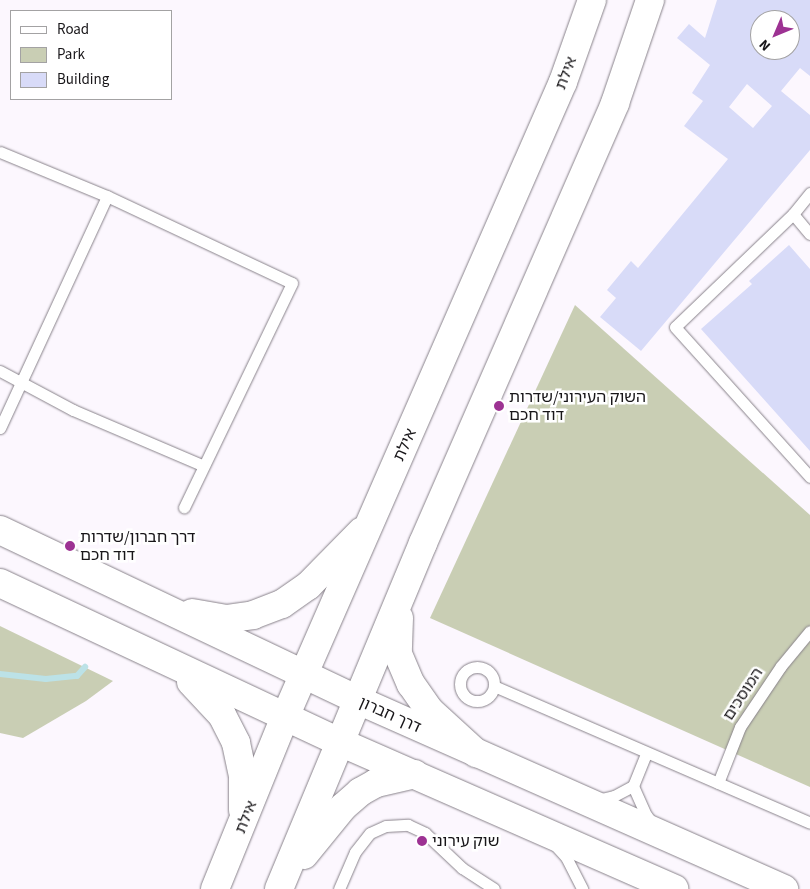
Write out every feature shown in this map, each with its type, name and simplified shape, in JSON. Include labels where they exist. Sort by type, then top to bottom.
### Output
[{"type":"main road","name":"אילת","points":[[215,889],[243,826],[285,717],[563,82],[592,0]]},
{"type":"main road","points":[[281,885],[360,702],[407,583],[611,111],[650,0]]},
{"type":"main road","points":[[165,608],[226,619],[253,615],[282,604],[308,586],[372,521]]},
{"type":"main road","name":"דרך חברון","points":[[7,530],[360,702],[784,889]]},
{"type":"main road","points":[[0,583],[171,665],[342,743],[673,888]]},
{"type":"main road","points":[[407,583],[398,620],[398,654],[404,669],[430,710],[476,753]]},
{"type":"main road","points":[[171,665],[206,694],[222,715],[236,743],[243,775],[243,826]]},
{"type":"main road","points":[[281,885],[343,807],[360,792],[376,783],[415,774]]},
{"type":"lane","points":[[0,152],[107,196],[292,283],[184,507]]},
{"type":"lane","points":[[810,193],[793,214],[675,327],[810,477]]},
{"type":"lane","points":[[0,428],[107,196]]},
{"type":"lane","points":[[793,214],[810,234]]},
{"type":"lane","points":[[0,371],[20,384],[204,466]]},
{"type":"lane","name":"המוסכים","points":[[718,784],[740,727],[781,666],[810,631]]},
{"type":"lane","points":[[494,686],[810,823]]},
{"type":"lane","points":[[588,802],[614,796],[633,786],[646,753]]},
{"type":"lane","points":[[633,786],[646,815],[664,836]]},
{"type":"lane","points":[[339,889],[355,852],[370,833],[386,826],[408,825],[425,833],[462,868],[494,889]]},
{"type":"lane","points":[[539,829],[566,857],[582,889]]},
{"type":"lane","points":[[640,888],[673,888]]},
{"type":"green space","points":[[575,305],[810,515],[810,787],[430,618]]},
{"type":"green space","points":[[0,626],[113,681],[86,701],[23,738],[0,733]]},
{"type":"building","points":[[717,0],[810,0],[810,76],[800,68],[781,91],[810,115],[810,150],[641,351],[600,317],[616,298],[607,290],[631,261],[638,268],[728,159],[684,126],[703,101],[692,93],[710,65],[677,38],[689,24],[705,38]],"holes":[[[747,84],[772,106],[753,128],[729,107]]]},
{"type":"building","points":[[789,245],[810,269],[810,451],[701,329],[752,284],[749,281]]},
{"type":"waterway","points":[[0,674],[46,679],[77,676],[85,667]]},
{"type":"place","name":"השוק העירוני/שדרות דוד חכם","points":[[499,406]]},
{"type":"place","name":"דרך חברון/שדרות דוד חכם","points":[[70,546]]},
{"type":"place","name":"שוק עירוני","points":[[422,841]]}]
